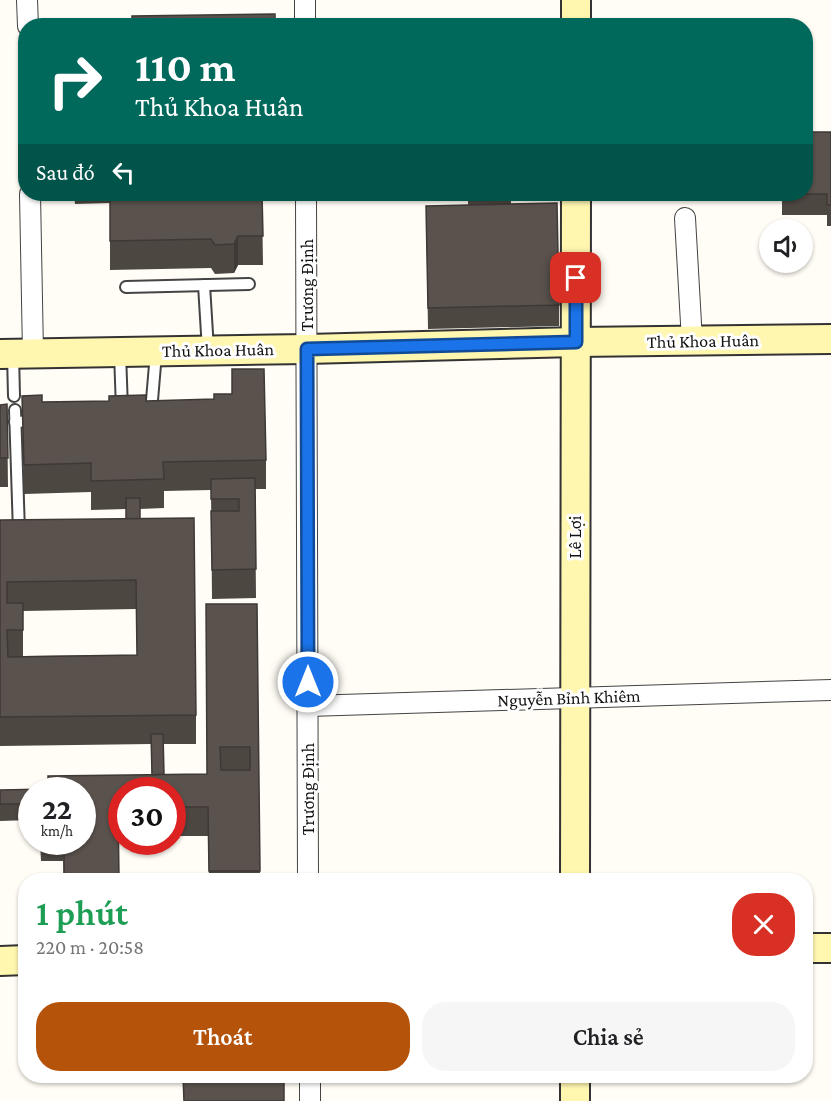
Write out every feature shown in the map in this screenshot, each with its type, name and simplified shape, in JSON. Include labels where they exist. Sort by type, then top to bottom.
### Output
[{"type":"main road","points":[[576,0],[576,18]]},
{"type":"main road","name":"Lê Lợi","points":[[575,873],[576,201]]},
{"type":"main road","name":"Thủ Khoa Huân","points":[[15,354],[831,339]]},
{"type":"main road","points":[[813,948],[831,948]]},
{"type":"main road","points":[[0,960],[18,960]]},
{"type":"main road","points":[[575,1083],[575,1101]]},
{"type":"street","points":[[27,0],[28,18]]},
{"type":"street","points":[[305,0],[306,18]]},
{"type":"street","points":[[15,354],[29,201]]},
{"type":"street","name":"Trương Định","points":[[306,201],[308,873]]},
{"type":"street","points":[[685,218],[692,341]]},
{"type":"street","name":"Nguyễn Bỉnh Khiêm","points":[[308,706],[831,690]]},
{"type":"street","points":[[309,1083],[310,1101]]},
{"type":"lane","points":[[126,287],[249,284]]},
{"type":"lane","points":[[204,285],[207,351]]},
{"type":"lane","points":[[111,417],[148,416],[152,411],[156,351]]},
{"type":"lane","points":[[120,352],[131,416]]},
{"type":"lane","points":[[14,396],[15,354]]},
{"type":"lane","points":[[15,410],[19,532]]},
{"type":"lane","points":[[15,422],[51,421]]},
{"type":"building","points":[[275,14],[275,18],[132,18],[132,16]]},
{"type":"building","points":[[813,132],[831,132],[831,205],[827,205],[827,194],[813,194]]},
{"type":"building","points":[[110,201],[262,201],[263,236],[238,236],[234,244],[215,245],[211,239],[110,241]]},
{"type":"building","points":[[557,203],[559,305],[428,308],[426,206]]},
{"type":"building","points":[[232,369],[264,369],[266,460],[163,462],[164,479],[91,481],[91,463],[24,465],[22,396],[42,395],[42,402],[109,401],[109,396],[146,395],[146,401],[214,399],[214,394],[232,394]]},
{"type":"building","points":[[7,404],[8,458],[0,458],[0,405]]},
{"type":"building","points":[[255,478],[256,569],[212,570],[211,511],[239,511],[239,499],[211,499],[211,479]]},
{"type":"building","points":[[126,498],[140,498],[140,519],[126,519]]},
{"type":"building","points":[[194,518],[196,715],[0,717],[0,520]],"holes":[[[136,580],[137,655],[8,657],[7,630],[23,630],[23,603],[7,603],[7,582]]]},
{"type":"building","points":[[206,604],[257,604],[260,871],[209,871],[208,807],[186,807],[186,777],[108,777],[108,855],[119,855],[119,873],[64,873],[64,855],[96,855],[96,777],[48,777],[207,774]],"holes":[[[220,747],[250,747],[250,770],[221,770]]]},
{"type":"building","points":[[151,734],[163,734],[164,774],[152,775]]},
{"type":"building","points":[[0,790],[18,790],[18,804],[0,804]]},
{"type":"building","points":[[183,1083],[284,1083],[284,1101],[184,1101]]},
{"type":"route","points":[[308,682],[307,349],[576,342],[576,278]]}]
